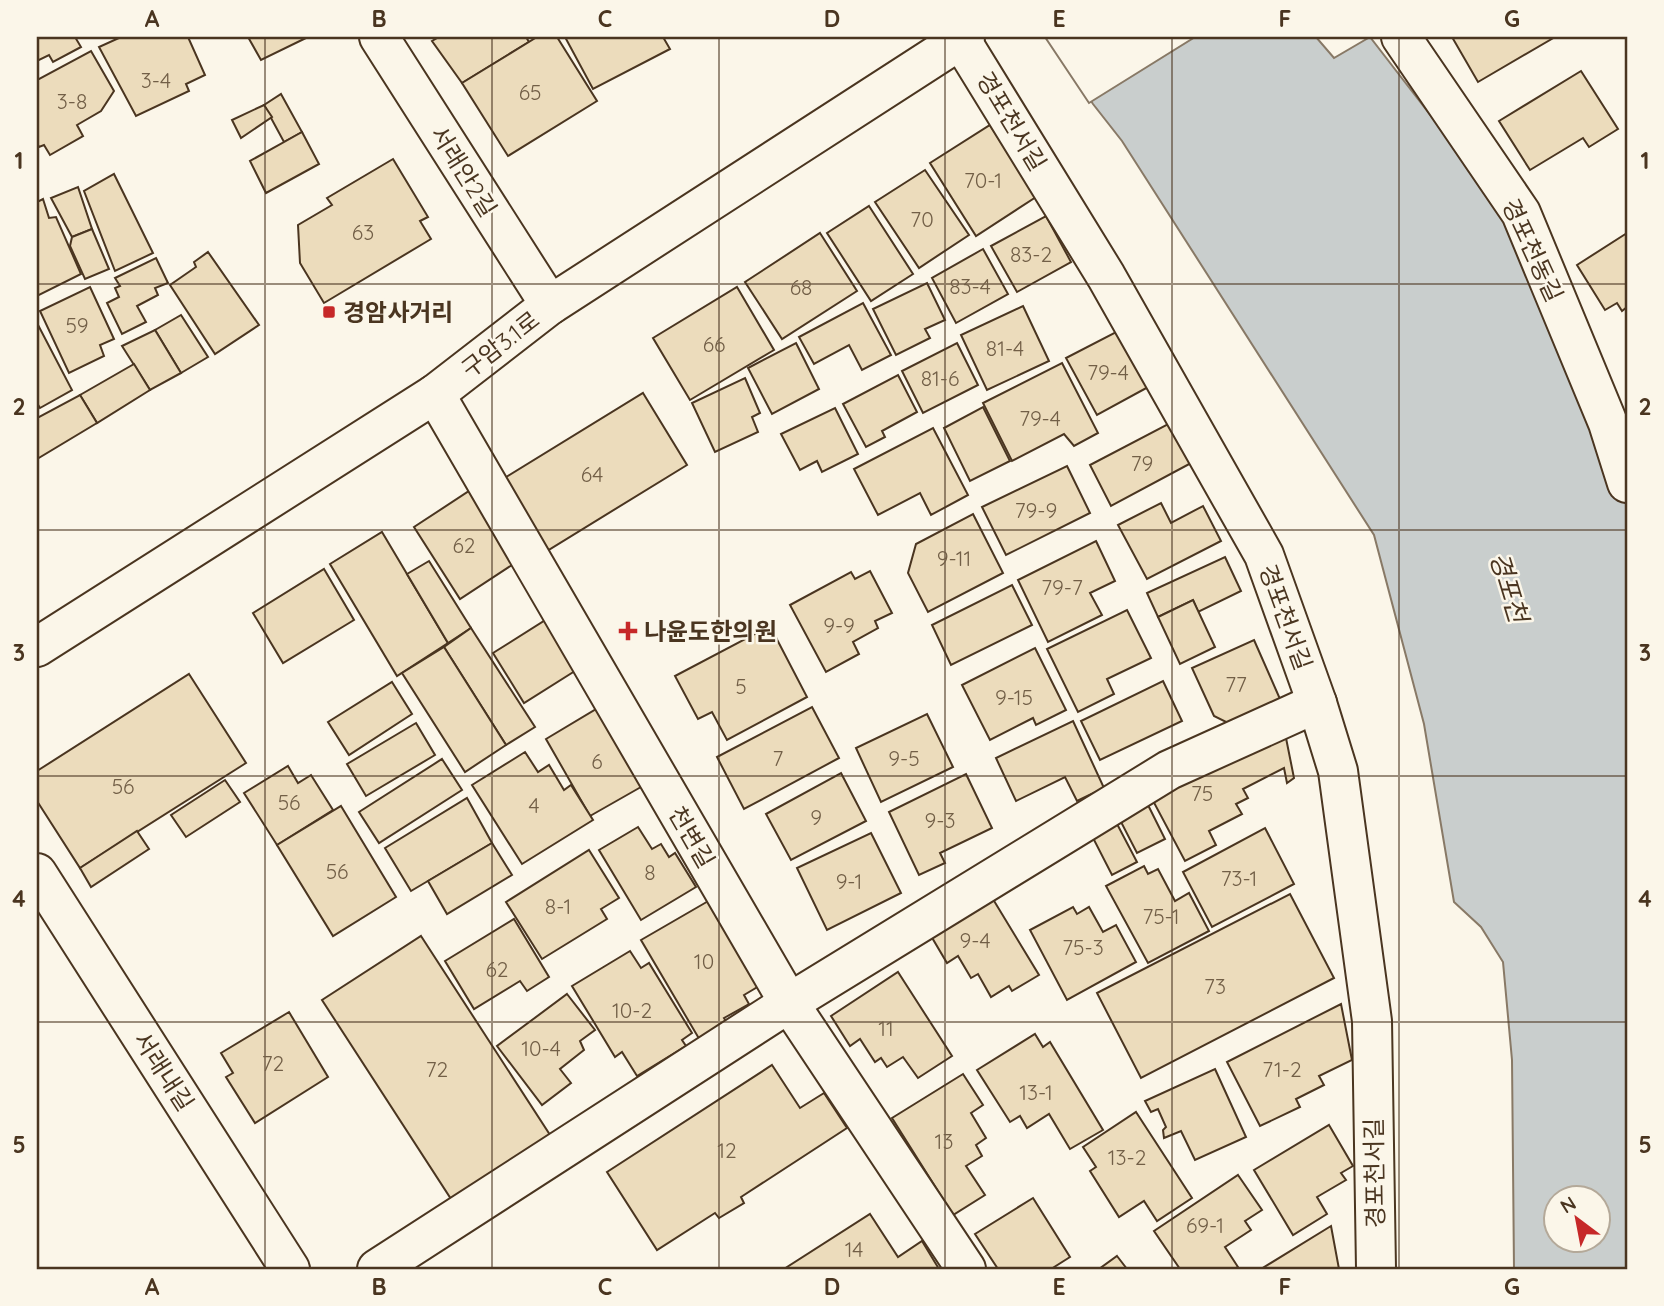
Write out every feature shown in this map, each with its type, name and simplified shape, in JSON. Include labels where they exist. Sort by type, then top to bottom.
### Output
[{"type":"street","name":"서래안2길","points":[[379,37],[550,305]]},
{"type":"street","name":"구암3.1로","points":[[37,647],[435,394],[550,305],[962,37]]},
{"type":"street","name":"경포천서길","points":[[962,37],[1106,276],[1264,555],[1318,703],[1338,771],[1372,1021],[1376,1269]]},
{"type":"street","name":"경포천동길","points":[[1401,37],[1521,213],[1608,423],[1627,483]]},
{"type":"street","name":"천변길","points":[[435,394],[789,1003],[966,1269]]},
{"type":"street","points":[[377,1269],[789,1003],[1169,770],[1318,703]]},
{"type":"street","name":"서래내길","points":[[37,873],[290,1269]]},
{"type":"water","name":"경포천","points":[[1049,37],[1316,37],[1334,58],[1370,37],[1503,209],[1623,490],[1627,509],[1627,1269],[1514,1269],[1512,1060],[1503,962],[1481,927],[1454,902],[1424,724],[1374,535],[1122,141],[1093,104]]},
{"type":"pier","points":[[1045,37],[1195,37],[1089,103]]},
{"type":"building","points":[[37,37],[75,37],[81,47],[53,62],[49,55],[37,61]]},
{"type":"building","points":[[121,37],[188,37],[205,75],[186,84],[189,91],[136,116],[99,47]]},
{"type":"building","points":[[248,37],[308,37],[261,60]]},
{"type":"building","points":[[439,37],[526,37],[529,42],[462,83],[432,41]]},
{"type":"building","points":[[537,37],[557,37],[597,101],[508,156],[462,83]]},
{"type":"building","points":[[565,37],[663,37],[670,49],[593,89]]},
{"type":"building","points":[[1452,37],[1555,37],[1478,82]]},
{"type":"building","points":[[91,51],[114,91],[101,111],[77,125],[83,136],[50,155],[44,145],[39,147],[37,143],[37,80]]},
{"type":"building","points":[[1581,71],[1618,129],[1589,147],[1583,138],[1530,170],[1499,121]]},
{"type":"building","points":[[281,94],[302,132],[284,142],[264,105]]},
{"type":"building","points":[[264,105],[272,117],[241,138],[232,120]]},
{"type":"building","points":[[990,125],[1036,197],[976,236],[930,163]]},
{"type":"building","points":[[302,132],[319,164],[266,193],[250,161]]},
{"type":"building","points":[[393,159],[428,217],[420,221],[431,239],[324,303],[300,263],[298,225],[332,205],[327,198]]},
{"type":"building","points":[[925,170],[969,235],[919,268],[875,202]]},
{"type":"building","points":[[114,174],[153,253],[115,271],[84,191]]},
{"type":"building","points":[[78,187],[92,229],[72,237],[51,198]]},
{"type":"building","points":[[43,199],[49,218],[56,217],[81,274],[37,296],[37,202]]},
{"type":"building","points":[[869,206],[913,274],[871,301],[827,233]]},
{"type":"building","points":[[1046,216],[1071,262],[1017,292],[991,246]]},
{"type":"building","points":[[92,229],[109,269],[85,279],[70,246],[72,237]]},
{"type":"building","points":[[820,233],[857,291],[782,339],[745,282]]},
{"type":"building","points":[[1627,233],[1627,307],[1622,311],[1617,303],[1605,310],[1577,265]]},
{"type":"building","points":[[983,249],[1008,294],[956,323],[932,278]]},
{"type":"building","points":[[208,252],[259,325],[215,354],[170,285],[196,267],[194,262]]},
{"type":"building","points":[[156,258],[168,283],[155,288],[158,295],[137,306],[146,322],[122,334],[107,303],[119,297],[115,288],[120,286],[115,278]]},
{"type":"building","points":[[927,283],[945,320],[925,329],[930,338],[896,355],[873,309]]},
{"type":"building","points":[[90,287],[114,339],[100,345],[104,356],[69,373],[40,311]]},
{"type":"building","points":[[737,287],[774,350],[690,400],[653,338]]},
{"type":"building","points":[[863,303],[891,355],[862,370],[849,345],[814,364],[799,337]]},
{"type":"building","points":[[1023,306],[1049,361],[987,390],[961,335]]},
{"type":"building","points":[[181,315],[208,357],[181,373],[155,330]]},
{"type":"building","points":[[37,323],[72,390],[40,408],[37,403]]},
{"type":"building","points":[[155,330],[181,373],[150,390],[122,346]]},
{"type":"building","points":[[1120,330],[1150,386],[1097,415],[1066,358]]},
{"type":"building","points":[[796,343],[819,389],[772,414],[748,368]]},
{"type":"building","points":[[957,343],[978,385],[923,413],[902,371]]},
{"type":"building","points":[[1062,363],[1098,433],[1074,446],[1064,434],[1012,461],[983,403]]},
{"type":"building","points":[[134,364],[150,390],[97,423],[80,395]]},
{"type":"building","points":[[898,375],[917,412],[882,431],[885,437],[866,447],[843,404]]},
{"type":"building","points":[[745,378],[760,413],[752,417],[758,432],[715,452],[692,403]]},
{"type":"building","points":[[643,393],[687,465],[542,554],[498,482]]},
{"type":"building","points":[[80,395],[97,423],[37,459],[37,418]]},
{"type":"building","points":[[983,407],[1010,461],[970,481],[944,428]]},
{"type":"building","points":[[835,408],[858,454],[822,472],[817,461],[800,470],[781,434]]},
{"type":"building","points":[[1172,422],[1193,462],[1111,506],[1090,465]]},
{"type":"building","points":[[933,428],[968,495],[931,515],[920,493],[878,515],[854,469]]},
{"type":"building","points":[[1067,466],[1090,513],[1006,555],[982,507]]},
{"type":"building","points":[[469,491],[515,563],[460,599],[414,527]]},
{"type":"building","points":[[1161,503],[1171,523],[1203,506],[1221,541],[1147,579],[1118,525]]},
{"type":"building","points":[[973,514],[1003,573],[928,612],[908,573],[916,544]]},
{"type":"building","points":[[382,532],[448,643],[397,676],[330,564]]},
{"type":"building","points":[[1096,541],[1115,581],[1090,593],[1102,615],[1048,642],[1018,580]]},
{"type":"building","points":[[1225,557],[1241,591],[1198,612],[1193,600],[1158,617],[1147,593]]},
{"type":"building","points":[[429,561],[471,628],[448,643],[407,574]]},
{"type":"building","points":[[324,569],[354,620],[283,663],[253,613]]},
{"type":"building","points":[[870,571],[892,613],[875,621],[878,628],[853,642],[859,654],[826,672],[790,605],[851,572],[855,579]]},
{"type":"building","points":[[1012,585],[1032,625],[951,665],[932,625]]},
{"type":"building","points":[[1193,600],[1215,647],[1180,664],[1158,617]]},
{"type":"building","points":[[1127,610],[1151,658],[1107,679],[1114,694],[1078,712],[1047,649]]},
{"type":"building","points":[[555,614],[586,664],[524,703],[493,653]]},
{"type":"building","points":[[770,626],[807,697],[727,740],[712,712],[698,719],[675,676]]},
{"type":"building","points":[[471,628],[535,727],[506,745],[444,647]]},
{"type":"building","points":[[1254,640],[1280,699],[1228,723],[1214,716],[1192,668]]},
{"type":"building","points":[[444,647],[506,745],[465,772],[402,673]]},
{"type":"building","points":[[1035,648],[1066,710],[1036,725],[1033,718],[990,740],[962,685]]},
{"type":"building","points":[[189,674],[246,763],[80,868],[37,801],[37,771]]},
{"type":"building","points":[[1163,681],[1182,721],[1100,760],[1081,721]]},
{"type":"building","points":[[392,682],[412,714],[349,755],[328,722]]},
{"type":"building","points":[[603,705],[648,783],[590,816],[546,739]]},
{"type":"building","points":[[812,707],[839,758],[744,809],[717,757]]},
{"type":"building","points":[[927,714],[953,767],[881,802],[856,748]]},
{"type":"building","points":[[1073,721],[1104,788],[1077,801],[1065,777],[1016,801],[996,758]]},
{"type":"building","points":[[416,723],[435,755],[366,796],[347,764]]},
{"type":"building","points":[[1284,728],[1294,778],[1287,783],[1284,768],[1243,789],[1248,798],[1236,804],[1242,814],[1209,831],[1216,845],[1185,861],[1151,797]]},
{"type":"building","points":[[525,752],[538,772],[549,765],[564,790],[571,785],[593,820],[522,864],[472,785]]},
{"type":"building","points":[[442,759],[462,790],[379,843],[359,812]]},
{"type":"building","points":[[288,766],[298,783],[311,775],[333,810],[277,845],[244,793]]},
{"type":"building","points":[[841,773],[866,821],[791,860],[766,814]]},
{"type":"building","points":[[966,774],[992,828],[940,853],[945,863],[919,875],[889,812]]},
{"type":"building","points":[[225,780],[240,802],[186,837],[171,815]]},
{"type":"building","points":[[467,798],[492,843],[411,891],[385,848]]},
{"type":"building","points":[[1148,805],[1165,839],[1137,853],[1120,820]]},
{"type":"building","points":[[341,806],[396,897],[333,936],[277,845]]},
{"type":"building","points":[[1116,822],[1137,862],[1112,875],[1091,834]]},
{"type":"building","points":[[638,827],[652,849],[661,844],[669,857],[675,853],[696,887],[641,920],[599,850]]},
{"type":"building","points":[[1265,828],[1294,884],[1212,927],[1183,872]]},
{"type":"building","points":[[137,831],[149,849],[91,887],[80,868]]},
{"type":"building","points":[[871,833],[901,893],[827,930],[797,868]]},
{"type":"building","points":[[492,843],[512,875],[447,914],[428,881]]},
{"type":"building","points":[[589,850],[619,898],[601,909],[607,919],[542,959],[506,902]]},
{"type":"building","points":[[1144,866],[1148,874],[1158,869],[1175,901],[1189,893],[1209,931],[1148,963],[1106,886]]},
{"type":"building","points":[[985,886],[1039,975],[1012,991],[1009,986],[991,997],[978,974],[971,978],[958,956],[947,963],[924,924]]},
{"type":"building","points":[[1290,894],[1334,978],[1141,1078],[1097,993]]},
{"type":"building","points":[[717,896],[766,982],[744,995],[749,1004],[724,1018],[729,1026],[701,1042],[641,940]]},
{"type":"building","points":[[1073,907],[1077,914],[1089,907],[1103,932],[1116,925],[1136,962],[1067,1000],[1030,930]]},
{"type":"building","points":[[514,919],[549,977],[527,991],[520,981],[474,1009],[445,961]]},
{"type":"building","points":[[421,936],[552,1138],[453,1202],[322,1000]]},
{"type":"building","points":[[630,951],[641,968],[649,963],[692,1033],[682,1040],[686,1046],[637,1076],[622,1052],[615,1057],[572,986]]},
{"type":"building","points":[[898,972],[952,1056],[918,1078],[903,1057],[887,1067],[881,1058],[875,1062],[860,1039],[850,1046],[831,1016]]},
{"type":"building","points":[[567,994],[595,1030],[580,1041],[584,1050],[560,1069],[571,1083],[542,1105],[497,1046]]},
{"type":"building","points":[[1341,1004],[1352,1060],[1319,1076],[1324,1085],[1296,1099],[1300,1107],[1260,1126],[1227,1062]]},
{"type":"building","points":[[289,1012],[328,1077],[255,1123],[226,1077],[233,1073],[221,1053]]},
{"type":"building","points":[[1035,1034],[1043,1047],[1050,1042],[1103,1130],[1070,1149],[1049,1114],[1027,1128],[1020,1116],[1010,1122],[977,1070]]},
{"type":"building","points":[[772,1065],[800,1108],[824,1093],[847,1128],[741,1197],[744,1203],[719,1218],[715,1213],[657,1250],[607,1172]]},
{"type":"building","points":[[1215,1069],[1246,1137],[1195,1160],[1181,1131],[1164,1138],[1163,1130],[1166,1127],[1158,1109],[1151,1112],[1145,1101]]},
{"type":"building","points":[[963,1074],[983,1105],[971,1113],[986,1138],[976,1145],[982,1156],[966,1166],[985,1195],[953,1215],[892,1118]]},
{"type":"building","points":[[1136,1112],[1192,1198],[1157,1221],[1144,1201],[1119,1217],[1090,1171],[1096,1167],[1083,1147]]},
{"type":"building","points":[[1329,1125],[1353,1166],[1341,1173],[1346,1180],[1317,1197],[1327,1214],[1293,1235],[1254,1170]]},
{"type":"building","points":[[1238,1175],[1262,1210],[1245,1221],[1251,1230],[1225,1247],[1238,1267],[1180,1269],[1154,1231]]},
{"type":"building","points":[[1033,1198],[1070,1257],[1051,1269],[998,1269],[975,1234]]},
{"type":"building","points":[[870,1214],[898,1257],[922,1241],[939,1269],[784,1269]]},
{"type":"building","points":[[1331,1226],[1339,1269],[1261,1269]]},
{"type":"building","points":[[1117,1256],[1127,1269],[1099,1269]]},
{"type":"place","name":"경암사거리","points":[[329,312]]},
{"type":"place","name":"나윤도한의원","points":[[628,631]]}]
